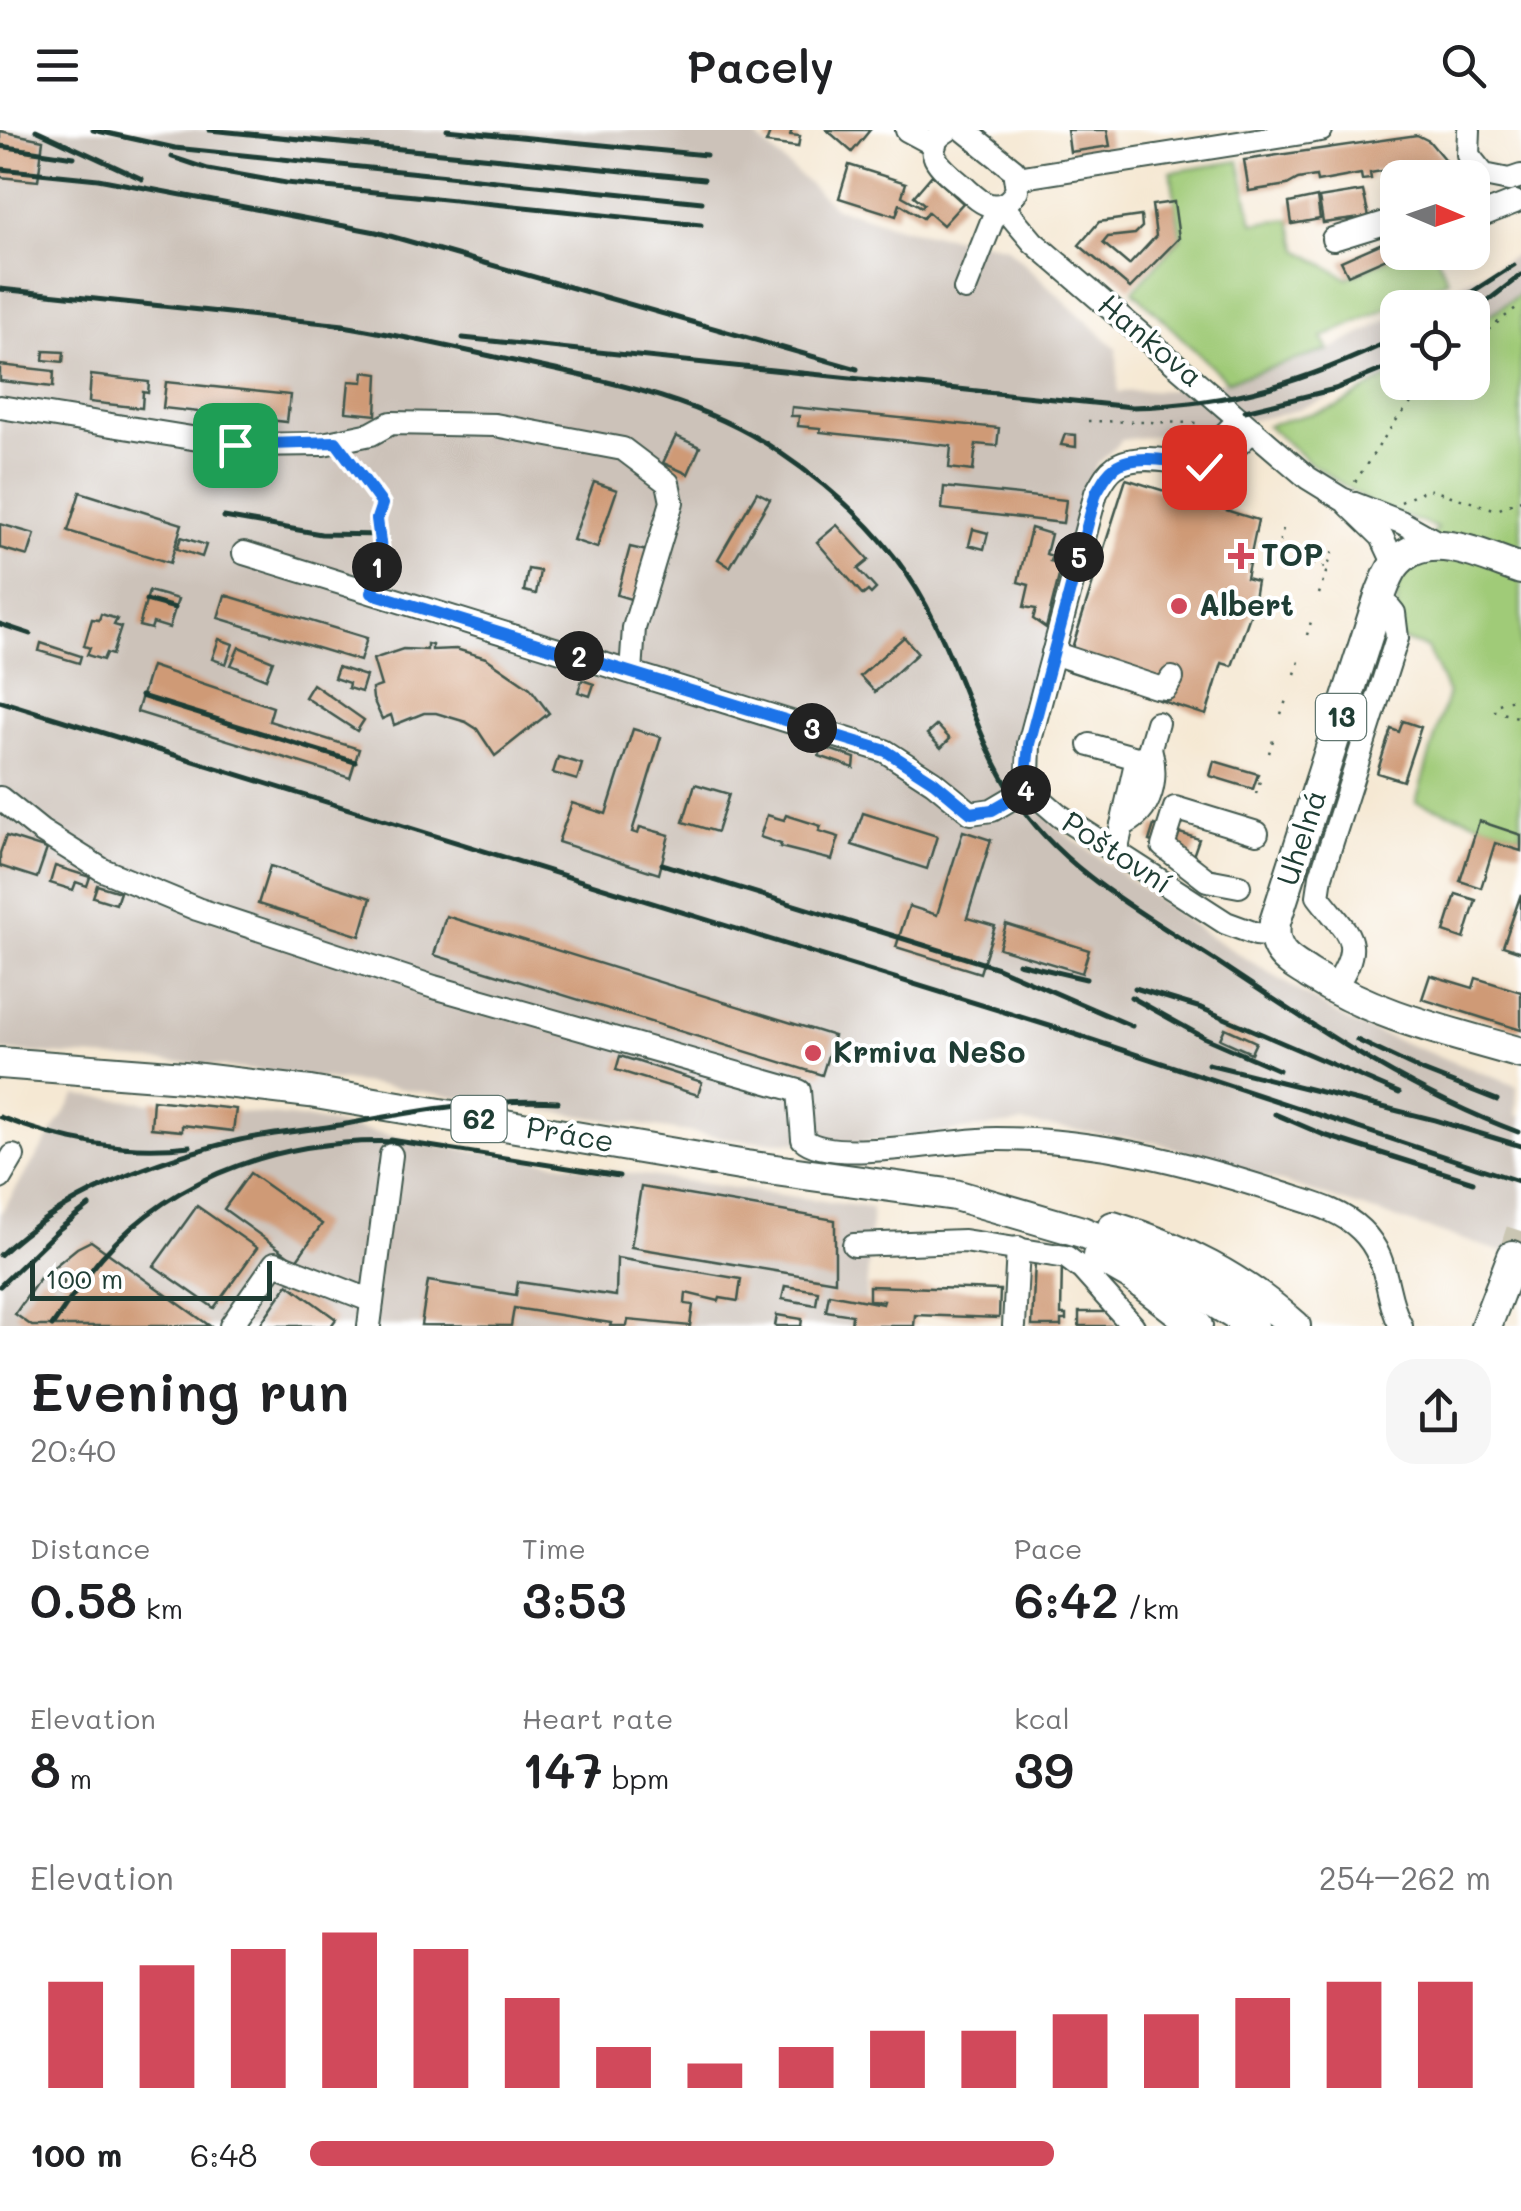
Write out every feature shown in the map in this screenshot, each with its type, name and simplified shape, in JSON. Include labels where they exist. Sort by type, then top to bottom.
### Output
[{"type":"main road","points":[[1394,565],[1423,546],[1442,545]]},
{"type":"main road","name":"Hankova","points":[[1442,545],[1521,570]]},
{"type":"main road","name":"Uhelná","points":[[1274,936],[1380,596],[1394,565]]},
{"type":"main road","points":[[1274,936],[1283,955],[1334,989],[1376,1010],[1521,1053]]},
{"type":"main road","name":"Práce","points":[[0,1063],[184,1077],[310,1092],[746,1166],[956,1195],[1018,1211]]},
{"type":"main road","points":[[956,1195],[1001,1193],[1152,1238],[1228,1275],[1295,1326]]},
{"type":"main road","points":[[1018,1211],[1038,1228],[1080,1246],[1131,1276],[1197,1326]]},
{"type":"main road","name":"62","points":[[1018,1211],[1144,1258],[1241,1318]]},
{"type":"main road","points":[[1486,1318],[1513,1256]]},
{"type":"street","points":[[906,130],[941,138]]},
{"type":"street","points":[[964,130],[994,139],[1017,178],[1015,194],[1000,205],[965,289]]},
{"type":"street","points":[[1017,178],[1321,130]]},
{"type":"street","points":[[1469,130],[1468,154],[1474,166],[1516,194],[1490,209]]},
{"type":"street","name":"Hankova","points":[[941,138],[935,158],[942,169],[982,202],[1000,205],[1034,242],[1308,478],[1347,493],[1442,545]]},
{"type":"street","points":[[1334,239],[1380,225]]},
{"type":"street","points":[[0,407],[235,445],[336,442],[371,434],[391,423],[496,425],[624,448],[668,483],[672,502],[634,628],[632,672]]},
{"type":"street","points":[[244,554],[886,751],[934,782],[971,813],[992,810],[1032,787],[1027,765],[1029,744],[1096,493],[1108,474],[1119,463],[1136,460],[1204,467],[1214,464],[1246,425]]},
{"type":"street","points":[[1347,493],[1382,537],[1394,565]]},
{"type":"street","points":[[1334,989],[1352,962],[1352,939],[1318,896],[1397,638],[1394,612],[1380,596]]},
{"type":"street","points":[[1053,653],[1156,687],[1166,688],[1172,678]]},
{"type":"street","points":[[1116,852],[1144,753],[1158,723]]},
{"type":"street","points":[[1090,744],[1144,753]]},
{"type":"street","name":"Poštovní","points":[[1032,787],[1060,816],[1226,923],[1274,936]]},
{"type":"street","points":[[0,798],[40,830],[103,870],[197,908],[434,986],[799,1090],[803,1138],[820,1149],[850,1151],[994,1139],[1086,1144],[1199,1166],[1328,1209],[1362,1231],[1380,1257],[1397,1323]]},
{"type":"street","points":[[1239,886],[1207,880],[1163,846],[1175,808],[1256,833]]},
{"type":"street","points":[[368,1326],[391,1155]]},
{"type":"street","points":[[0,1178],[14,1156]]},
{"type":"street","points":[[854,1246],[964,1241],[1066,1257],[1082,1269],[1133,1326]]},
{"type":"street","points":[[1014,1326],[1018,1248]]},
{"type":"street","points":[[230,1326],[275,1263],[372,1302]]},
{"type":"path","points":[[1490,329],[1521,304]]},
{"type":"path","points":[[1347,493],[1414,400]]},
{"type":"path","points":[[1088,421],[1202,423]]},
{"type":"path","points":[[336,442],[382,504],[377,519],[381,550],[372,593]]},
{"type":"path","points":[[1393,506],[1428,488],[1497,510],[1521,500]]},
{"type":"path","points":[[1513,503],[1521,506]]},
{"type":"path","points":[[1283,529],[1276,553],[1325,568]]},
{"type":"path","points":[[1319,594],[1333,551]]},
{"type":"path","points":[[1307,635],[1313,615]]},
{"type":"path","points":[[1295,674],[1301,654]]},
{"type":"path","points":[[1281,714],[1288,695]]},
{"type":"path","points":[[1521,696],[1496,705],[1496,711],[1521,718]]},
{"type":"path","points":[[1269,753],[1275,734]]},
{"type":"path","points":[[1256,794],[1262,774]]},
{"type":"shaded area","points":[[0,130],[748,130],[836,208],[906,229],[1005,246],[1117,349],[1118,392],[1169,390],[1227,381],[1329,350],[1380,324],[1380,380],[1284,414],[1122,440],[1096,466],[1021,749],[1053,825],[1206,934],[1351,1023],[1517,1086],[1516,1115],[1521,1117],[1521,1258],[1154,1142],[1068,1129],[1022,1123],[850,1144],[747,1141],[377,1085],[189,1063],[0,1051]]},
{"type":"shaded area","points":[[1521,252],[1521,293],[1490,315],[1490,290],[1448,290],[1490,270]]},
{"type":"shaded area","points":[[76,1095],[310,1119],[434,1145],[872,1208],[864,1326],[0,1326],[0,1214]]},
{"type":"green space","points":[[1239,161],[1253,223],[1290,219],[1299,250],[1347,278],[1380,263],[1380,270],[1443,270],[1448,280],[1426,290],[1380,290],[1380,311],[1322,338],[1329,350],[1227,381],[1133,291],[1181,238],[1171,172]]},
{"type":"green space","points":[[1521,293],[1521,835],[1416,802],[1448,693],[1427,648],[1397,638],[1397,581],[1437,528],[1373,505],[1309,462],[1267,425],[1337,407],[1380,382],[1380,400],[1490,400],[1490,315]]},
{"type":"building","points":[[771,130],[792,130],[790,135],[800,136],[798,147],[766,143]]},
{"type":"building","points":[[827,130],[870,130],[852,152]]},
{"type":"building","points":[[1067,130],[1107,130],[1110,146],[1070,152]]},
{"type":"building","points":[[0,131],[43,140],[38,181],[0,177]]},
{"type":"building","points":[[1417,135],[1429,141],[1445,160],[1380,160],[1380,171],[1370,173],[1371,179],[1362,180],[1361,174],[1317,182],[1316,176],[1249,191],[1244,160]]},
{"type":"building","points":[[849,165],[906,183],[902,196],[922,207],[924,204],[914,196],[932,175],[963,203],[943,225],[928,212],[923,218],[900,204],[896,216],[839,198]]},
{"type":"building","points":[[1363,191],[1369,217],[1323,223],[1319,198]]},
{"type":"building","points":[[1317,197],[1320,219],[1292,224],[1289,203]]},
{"type":"building","points":[[1174,202],[1179,238],[1130,288],[1079,245],[1099,222],[1141,216],[1142,227],[1135,234],[1108,237],[1103,243],[1129,265],[1156,236],[1152,205]]},
{"type":"building","points":[[1380,244],[1380,261],[1348,275],[1341,261]]},
{"type":"building","points":[[44,351],[64,352],[63,362],[43,360]]},
{"type":"building","points":[[0,365],[54,371],[53,387],[0,381]]},
{"type":"building","points":[[364,372],[378,374],[376,415],[346,412],[349,381],[363,382]]},
{"type":"building","points":[[91,375],[149,382],[148,393],[143,392],[142,408],[89,402]]},
{"type":"building","points":[[166,382],[290,395],[287,422],[163,408]]},
{"type":"building","points":[[792,407],[999,428],[997,446],[976,444],[973,471],[949,468],[951,446],[820,432],[821,428],[798,426],[799,416],[791,416]]},
{"type":"building","points":[[1065,434],[1076,435],[1076,447],[1061,445]]},
{"type":"building","points":[[676,436],[700,447],[688,474],[663,463]]},
{"type":"building","points":[[212,448],[244,451],[242,463],[210,459]]},
{"type":"building","points":[[1126,479],[1258,520],[1246,578],[1257,581],[1252,610],[1232,666],[1222,663],[1206,715],[1065,670]]},
{"type":"building","points":[[594,482],[617,490],[597,548],[573,540]]},
{"type":"building","points":[[944,487],[1066,500],[1063,523],[942,509]]},
{"type":"building","points":[[80,492],[182,524],[170,563],[68,531]]},
{"type":"building","points":[[757,492],[770,499],[730,567],[718,559]]},
{"type":"building","points":[[0,524],[35,534],[28,556],[0,548]]},
{"type":"building","points":[[837,525],[869,560],[858,569],[876,589],[871,594],[868,591],[863,595],[817,542]]},
{"type":"building","points":[[1031,528],[1051,534],[1046,554],[1061,568],[1046,628],[1033,619],[1036,609],[1024,607],[1029,585],[1018,582]]},
{"type":"building","points":[[973,529],[988,533],[984,549],[969,545]]},
{"type":"building","points":[[181,537],[206,545],[202,557],[177,549]]},
{"type":"building","points":[[630,547],[651,552],[637,601],[617,595]]},
{"type":"building","points":[[528,569],[540,571],[536,594],[524,591]]},
{"type":"building","points":[[149,591],[178,599],[169,628],[153,623],[151,629],[139,626]]},
{"type":"building","points":[[225,595],[367,638],[360,661],[218,618]]},
{"type":"building","points":[[101,614],[117,619],[114,625],[121,627],[112,655],[106,653],[103,660],[87,655],[90,648],[84,646],[92,619],[99,620]]},
{"type":"building","points":[[904,637],[918,653],[875,692],[860,676]]},
{"type":"building","points":[[219,639],[233,644],[226,664],[212,659]]},
{"type":"building","points":[[41,643],[81,656],[79,663],[39,651]]},
{"type":"building","points":[[427,644],[432,645],[432,650],[456,649],[486,658],[530,688],[549,713],[495,756],[477,729],[466,722],[436,713],[424,713],[394,725],[391,715],[382,719],[373,699],[372,689],[381,686],[373,659],[403,649],[427,650]]},
{"type":"building","points":[[239,647],[273,661],[266,679],[231,665]]},
{"type":"building","points":[[151,666],[273,707],[269,721],[359,749],[350,778],[137,712]]},
{"type":"building","points":[[338,667],[366,676],[361,692],[334,678]]},
{"type":"building","points":[[582,680],[594,684],[590,696],[578,692]]},
{"type":"building","points":[[313,684],[364,720],[357,731],[305,697]]},
{"type":"building","points":[[1403,721],[1421,727],[1403,781],[1377,773],[1391,729],[1399,732]]},
{"type":"building","points":[[937,725],[950,739],[941,748],[927,734]]},
{"type":"building","points":[[633,729],[661,737],[632,832],[638,834],[640,827],[669,835],[659,874],[558,842],[572,803],[606,814]]},
{"type":"building","points":[[823,747],[855,758],[854,768],[819,756]]},
{"type":"building","points":[[558,757],[582,764],[577,780],[553,773]]},
{"type":"building","points":[[1214,761],[1258,774],[1253,789],[1210,776]]},
{"type":"building","points":[[695,784],[729,794],[717,832],[683,822]]},
{"type":"building","points":[[863,813],[937,836],[927,869],[852,845]]},
{"type":"building","points":[[767,815],[784,820],[786,815],[821,826],[819,831],[839,837],[832,860],[780,847],[781,844],[760,837]]},
{"type":"building","points":[[1479,821],[1521,835],[1521,851],[1495,843],[1481,888],[1460,881]]},
{"type":"building","points":[[1154,825],[1199,839],[1193,856],[1149,841]]},
{"type":"building","points":[[963,831],[991,840],[967,918],[995,926],[980,973],[896,947],[909,906],[937,915]]},
{"type":"building","points":[[6,836],[47,849],[37,878],[0,866]]},
{"type":"building","points":[[55,866],[90,877],[87,886],[76,882],[73,890],[50,883]]},
{"type":"building","points":[[270,866],[371,898],[360,936],[258,904]]},
{"type":"building","points":[[97,885],[120,892],[116,904],[93,897]]},
{"type":"building","points":[[1456,894],[1476,900],[1464,939],[1444,932]]},
{"type":"building","points":[[1521,894],[1521,952],[1503,946]]},
{"type":"building","points":[[446,916],[834,1036],[822,1075],[434,955]]},
{"type":"building","points":[[1006,924],[1089,950],[1082,973],[999,948]]},
{"type":"building","points":[[1430,975],[1473,988],[1476,978],[1521,992],[1521,1030],[1422,999]]},
{"type":"building","points":[[1225,1028],[1256,1042],[1251,1053],[1220,1039]]},
{"type":"building","points":[[620,1056],[702,1082],[698,1095],[616,1070]]},
{"type":"building","points":[[153,1100],[236,1109],[233,1131],[182,1125],[182,1131],[151,1128]]},
{"type":"building","points":[[250,1173],[322,1224],[296,1261],[224,1209]]},
{"type":"building","points":[[641,1187],[835,1220],[835,1281],[631,1247]]},
{"type":"building","points":[[197,1206],[257,1248],[214,1308],[154,1266]]},
{"type":"building","points":[[91,1241],[210,1326],[32,1326],[15,1314],[42,1275],[61,1288],[65,1281],[50,1270]]},
{"type":"building","points":[[617,1258],[741,1279],[738,1301],[686,1293],[685,1304],[693,1305],[690,1326],[628,1320],[627,1326],[610,1326],[611,1323],[514,1308],[511,1326],[421,1325],[428,1281],[516,1295],[518,1282],[616,1296]]},
{"type":"building","points":[[1035,1261],[1062,1262],[1061,1315],[1066,1315],[1066,1320],[1061,1320],[1061,1326],[1032,1326]]},
{"type":"building","points":[[288,1284],[336,1319],[331,1326],[259,1326]]},
{"type":"building","points":[[785,1286],[818,1291],[816,1305],[782,1299]]},
{"type":"building","points":[[869,1286],[1000,1290],[999,1318],[915,1315],[914,1326],[851,1326],[852,1315],[826,1311],[829,1294],[883,1304],[884,1301],[869,1300]]},
{"type":"building","points":[[1079,1312],[1105,1312],[1119,1326],[1079,1326]]},
{"type":"building","points":[[777,1315],[802,1319],[801,1326],[775,1326]]},
{"type":"tunnel","points":[[1513,1256],[1521,1231]]},
{"type":"railway","points":[[36,130],[142,179]]},
{"type":"railway","points":[[93,130],[175,148],[702,202]]},
{"type":"railway","points":[[209,130],[704,179]]},
{"type":"railway","points":[[447,130],[706,155]]},
{"type":"railway","points":[[0,146],[74,157]]},
{"type":"railway","points":[[172,157],[208,169],[286,183],[701,225]]},
{"type":"railway","points":[[0,169],[98,179],[376,232],[857,369]]},
{"type":"railway","points":[[1475,290],[1514,265]]},
{"type":"railway","points":[[1490,299],[1521,275]]},
{"type":"railway","points":[[0,289],[344,325]]},
{"type":"railway","points":[[331,324],[442,345],[649,393],[716,417],[779,452],[848,506],[906,572],[935,623],[1001,774],[1054,846],[1105,889],[1325,1033],[1438,1097],[1518,1132]]},
{"type":"railway","points":[[463,338],[1132,407],[1203,401],[1269,388],[1380,345]]},
{"type":"railway","points":[[1245,411],[1335,389],[1380,370]]},
{"type":"railway","points":[[224,517],[321,534],[385,535]]},
{"type":"railway","points":[[146,600],[175,608]]},
{"type":"railway","points":[[0,624],[30,634]]},
{"type":"railway","points":[[141,696],[355,762]]},
{"type":"railway","points":[[0,701],[1056,1028],[1521,1182]]},
{"type":"railway","points":[[662,864],[998,968],[1132,1026]]},
{"type":"railway","points":[[1018,963],[1086,979]]},
{"type":"railway","points":[[1135,988],[1201,1008],[1399,1093]]},
{"type":"railway","points":[[1131,997],[1203,1037],[1279,1070]]},
{"type":"railway","points":[[1357,1040],[1497,1100]]},
{"type":"railway","points":[[1208,1064],[1435,1120],[1521,1146]]},
{"type":"railway","points":[[0,1255],[52,1214],[81,1197],[144,1169],[208,1148],[451,1107],[558,1102]]},
{"type":"railway","points":[[1275,1114],[1324,1135],[1473,1182]]},
{"type":"railway","points":[[0,1117],[94,1144],[141,1148],[190,1146]]},
{"type":"railway","points":[[391,1140],[619,1176]]},
{"type":"railway","points":[[52,1326],[95,1265],[132,1227],[200,1182],[277,1154],[359,1142],[401,1142]]},
{"type":"railway","points":[[0,1286],[89,1206]]},
{"type":"place","name":"TOP","points":[[1241,556]]},
{"type":"place","name":"Albert","points":[[1179,606]]},
{"type":"place","name":"Krmiva NeSo","points":[[813,1053]]},
{"type":"route","points":[[235,445],[336,442],[382,504],[377,519],[381,550],[372,593],[886,751],[934,782],[971,813],[981,814],[1032,787],[1027,765],[1029,744],[1096,493],[1108,474],[1119,463],[1136,460],[1204,467]]}]
